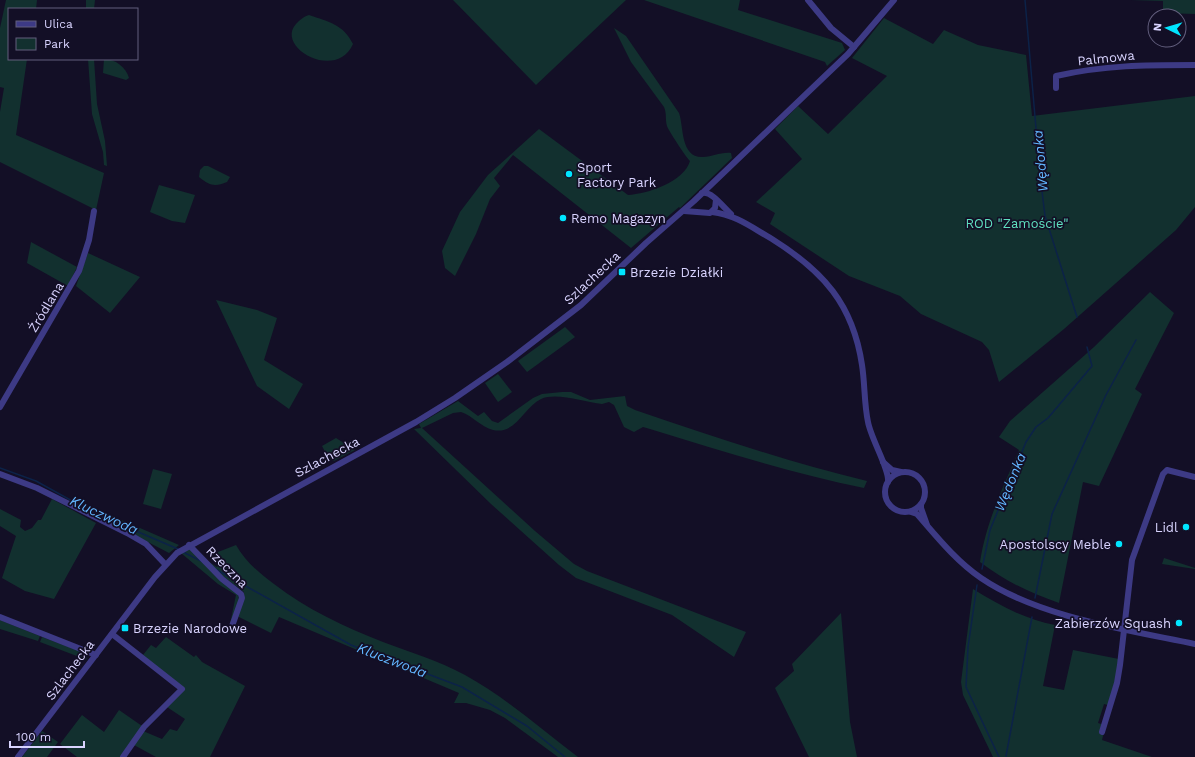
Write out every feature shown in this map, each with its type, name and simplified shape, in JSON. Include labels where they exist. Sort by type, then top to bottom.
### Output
[{"type":"street","points":[[808,0],[830,28],[854,47]]},
{"type":"street","name":"Szlachecka","points":[[18,757],[165,564],[177,553],[404,428],[455,398],[568,316],[646,243],[684,211],[854,47],[894,0]]},
{"type":"street","name":"Palmowa","points":[[1056,88],[1056,76],[1092,69],[1119,65],[1195,65]]},
{"type":"street","points":[[712,212],[716,206],[715,181]]},
{"type":"street","points":[[701,212],[696,205],[700,195],[707,192],[733,216],[799,258],[828,284],[839,298],[855,333],[862,366],[868,422],[874,445],[883,462],[888,482]]},
{"type":"street","name":"Źródlana","points":[[0,407],[79,271],[89,240],[94,211]]},
{"type":"street","points":[[684,211],[701,212],[705,214],[712,212],[733,216]]},
{"type":"street","points":[[883,462],[892,470],[914,473],[922,481],[926,493],[921,504],[911,512]]},
{"type":"street","points":[[1102,732],[1117,683],[1132,560],[1163,474],[1167,470],[1172,470],[1195,477]]},
{"type":"street","points":[[903,472],[892,476],[888,482],[885,493],[889,504],[899,511],[917,514],[948,549],[968,568],[990,584],[1038,606],[1066,615],[1195,644]]},
{"type":"street","points":[[0,474],[37,488],[127,533],[146,544],[165,564]]},
{"type":"street","points":[[921,504],[921,508],[928,526]]},
{"type":"street","name":"Rzeczna","points":[[188,546],[222,579],[241,594],[242,598],[231,629]]},
{"type":"street","points":[[0,617],[96,655]]},
{"type":"street","points":[[112,634],[182,689],[144,727],[123,757]]},
{"type":"green space","points":[[6,0],[37,0],[36,8],[8,8],[8,60],[27,60],[16,135],[104,173],[96,210],[0,162],[0,112],[4,88],[0,87],[0,28]]},
{"type":"green space","points":[[86,0],[95,0],[94,8],[86,8]]},
{"type":"green space","points":[[453,0],[626,0],[536,85]]},
{"type":"green space","points":[[644,0],[740,0],[738,10],[842,43],[845,50],[827,66],[825,62]]},
{"type":"green space","points":[[1131,0],[1195,0],[1195,14],[1187,14],[1187,8],[1163,8],[1163,1]]},
{"type":"green space","points":[[309,15],[335,25],[345,32],[353,44],[345,55],[334,60],[322,60],[310,57],[300,50],[294,42],[292,33],[296,24],[302,18]]},
{"type":"green space","name":"ROD \"Zamoście\"","points":[[884,18],[933,44],[944,30],[978,45],[1026,55],[1032,116],[1195,96],[1195,207],[1176,230],[1064,329],[999,382],[989,350],[982,342],[921,314],[900,296],[849,276],[770,224],[775,213],[756,202],[802,159],[775,129],[798,106],[828,134],[887,76],[852,58]]},
{"type":"green space","points":[[614,28],[626,36],[679,113],[684,141],[690,153],[703,157],[731,153],[732,158],[680,208],[679,207],[631,248],[513,155],[494,178],[500,186],[490,199],[476,234],[455,276],[445,268],[442,251],[460,212],[488,175],[539,129],[628,195],[645,192],[664,186],[673,181],[686,168],[690,161],[677,144],[668,128],[664,107],[631,62]]},
{"type":"green space","points":[[88,60],[94,60],[97,104],[105,141],[107,166],[104,165],[103,152],[92,114]]},
{"type":"green space","points":[[104,60],[112,60],[123,67],[129,78],[126,80],[103,73]]},
{"type":"green space","points":[[204,166],[208,166],[230,177],[227,182],[223,184],[210,184],[199,177],[200,170]]},
{"type":"green space","points":[[159,185],[195,195],[185,223],[172,221],[150,212]]},
{"type":"green space","points":[[31,242],[77,267],[68,286],[27,263]]},
{"type":"green space","points":[[88,253],[140,277],[110,313],[76,286]]},
{"type":"green space","points":[[1150,292],[1174,313],[1135,389],[1142,394],[1099,486],[1083,482],[1059,603],[1018,586],[980,562],[986,533],[1001,492],[1019,450],[999,437],[1010,421],[1094,347]]},
{"type":"green space","points":[[216,300],[257,310],[277,318],[264,360],[303,384],[289,409],[257,386]]},
{"type":"green space","points":[[565,327],[575,337],[527,372],[518,361]]},
{"type":"green space","points":[[498,374],[512,392],[498,402],[485,383]]},
{"type":"green space","points":[[571,392],[590,400],[625,396],[627,406],[635,410],[779,457],[867,481],[864,488],[783,469],[643,427],[634,432],[624,427],[614,405],[609,402],[602,404],[571,398],[547,397],[535,403],[514,424],[501,430],[489,429],[461,412],[453,413],[422,428],[535,531],[574,564],[587,571],[746,632],[734,657],[672,615],[576,578],[559,565],[491,504],[414,429],[421,428],[419,424],[458,401],[478,416],[484,412],[492,421],[498,423],[533,398],[542,394]]},
{"type":"green space","points":[[336,438],[355,450],[334,461],[329,459],[322,446]]},
{"type":"green space","points":[[153,469],[172,474],[161,509],[143,504]]},
{"type":"green space","points":[[52,499],[96,523],[54,599],[25,591],[2,578],[16,536],[0,526],[0,509],[21,520],[20,527],[25,531],[32,528],[38,520],[41,520]]},
{"type":"green space","points":[[101,511],[179,545],[169,553],[98,516]]},
{"type":"green space","points":[[236,545],[258,571],[299,602],[354,630],[435,661],[465,675],[509,703],[578,757],[558,757],[505,718],[490,710],[466,703],[454,703],[459,693],[279,617],[271,633],[237,616],[244,592],[220,574],[209,562],[217,567],[218,552]]},
{"type":"green space","points":[[190,548],[238,593],[239,600],[229,629],[236,595],[218,584],[181,553]]},
{"type":"green space","points":[[1164,558],[1195,568],[1195,569],[1162,564]]},
{"type":"green space","points":[[973,589],[1012,611],[1055,625],[1043,686],[1064,690],[1073,650],[1119,659],[1116,679],[1108,705],[1104,704],[1098,723],[1101,724],[1104,732],[1102,740],[1152,757],[993,757],[963,695],[961,682]]},
{"type":"green space","points":[[841,613],[850,722],[857,757],[809,757],[775,688],[794,671],[792,664]]},
{"type":"green space","points":[[0,620],[40,636],[38,641],[0,629]]},
{"type":"green space","points":[[42,637],[85,653],[87,659],[83,661],[82,658],[40,642]]},
{"type":"green space","points":[[166,637],[194,657],[196,655],[202,662],[245,686],[210,757],[156,757],[134,745],[143,731],[162,739],[170,729],[177,731],[185,719],[167,707],[183,689],[143,655],[151,645],[156,648]]},
{"type":"green space","points":[[119,710],[142,726],[120,757],[77,757],[60,744],[82,715],[104,732]]},
{"type":"green space","points":[[42,731],[58,742],[47,757],[22,757]]},
{"type":"waterway","name":"Wędonka","points":[[1025,0],[1045,216],[1077,317]]},
{"type":"waterway","points":[[1035,598],[1052,514],[1106,395],[1136,340]]},
{"type":"waterway","name":"Wędonka","points":[[982,569],[990,530],[1026,442],[1036,427],[1048,418],[1092,366],[1087,347]]},
{"type":"waterway","name":"Kluczwoda","points":[[0,468],[36,481],[94,513],[178,549]]},
{"type":"waterway","name":"Kluczwoda","points":[[183,552],[201,561]]},
{"type":"waterway","name":"Kluczwoda","points":[[217,570],[351,645],[462,687],[527,726],[565,757]]},
{"type":"waterway","name":"Wędonka","points":[[977,585],[968,647],[966,687],[999,757]]},
{"type":"waterway","points":[[1006,756],[1032,617]]},
{"type":"place","name":"Sport Factory Park","points":[[569,174]]},
{"type":"place","name":"Remo Magazyn","points":[[563,218]]},
{"type":"place","name":"Brzezie Działki","points":[[622,272]]},
{"type":"place","name":"Lidl","points":[[1186,527]]},
{"type":"place","name":"Apostolscy Meble","points":[[1119,544]]},
{"type":"place","name":"Zabierzów Squash","points":[[1179,623]]},
{"type":"place","name":"Brzezie Narodowe","points":[[125,628]]}]
